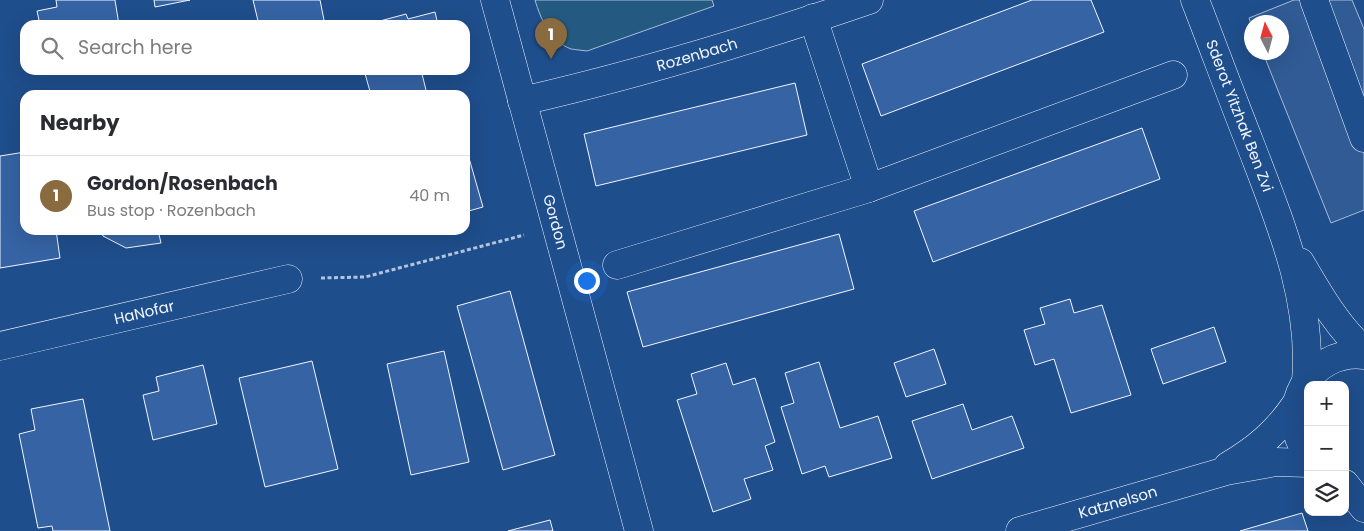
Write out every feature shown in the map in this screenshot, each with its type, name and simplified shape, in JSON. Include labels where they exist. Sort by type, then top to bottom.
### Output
[{"type":"street","name":"Gordon","points":[[495,0],[639,531]]},
{"type":"street","name":"Rozenbach","points":[[522,101],[650,69],[868,0]]},
{"type":"street","points":[[1314,0],[1364,138]]},
{"type":"street","name":"Sderot Yitzhak Ben Zvi","points":[[1202,2],[1284,232],[1300,292],[1307,350],[1301,393],[1294,413],[1297,434],[1304,447]]},
{"type":"street","points":[[813,18],[870,188]]},
{"type":"street","points":[[618,265],[870,188],[1173,75]]},
{"type":"street","name":"Sderot Yitzhak Ben Zvi","points":[[1284,232],[1313,284],[1357,344],[1364,350]]},
{"type":"street","name":"HaNofar","points":[[0,346],[288,279]]},
{"type":"street","name":"Katznelson","points":[[1216,473],[1269,438],[1283,423],[1315,370],[1332,360],[1350,355],[1364,355]]},
{"type":"street","name":"Katznelson","points":[[1020,531],[1216,473],[1271,463],[1304,463]]},
{"type":"street","points":[[1349,478],[1364,479]]},
{"type":"street","points":[[1349,489],[1364,508]]},
{"type":"path","points":[[288,279],[365,277],[557,226]]},
{"type":"shaded area","points":[[535,0],[712,0],[714,6],[587,51],[571,49],[557,41],[543,22]]},
{"type":"shaded area","points":[[1294,0],[1352,0],[1364,29],[1364,210],[1331,223],[1266,60],[1289,60],[1289,15],[1256,15]]},
{"type":"building","points":[[56,0],[115,0],[118,20],[39,20],[37,11],[57,7]]},
{"type":"building","points":[[154,0],[190,0],[155,7]]},
{"type":"building","points":[[253,0],[320,0],[324,20],[258,20]]},
{"type":"building","points":[[1032,0],[1091,0],[1104,32],[881,116],[862,64]]},
{"type":"building","points":[[435,12],[437,20],[384,20],[406,14],[408,19]]},
{"type":"building","points":[[365,75],[422,75],[426,90],[370,90]]},
{"type":"building","points":[[795,83],[807,135],[596,186],[584,134]]},
{"type":"building","points":[[1142,128],[1160,179],[933,262],[914,211]]},
{"type":"building","points":[[20,153],[20,235],[57,235],[60,258],[0,268],[0,156]]},
{"type":"building","points":[[470,162],[483,207],[470,211]]},
{"type":"building","points":[[839,234],[854,289],[643,347],[627,292]]},
{"type":"building","points":[[159,235],[161,243],[126,248],[103,236]]},
{"type":"building","points":[[510,291],[555,455],[503,470],[457,306]]},
{"type":"building","points":[[1070,299],[1074,313],[1102,305],[1131,395],[1071,413],[1054,359],[1035,365],[1024,330],[1045,324],[1040,308]]},
{"type":"building","points":[[1214,327],[1226,362],[1163,384],[1151,349]]},
{"type":"building","points":[[934,349],[946,384],[906,397],[894,363]]},
{"type":"building","points":[[444,351],[469,462],[411,475],[387,364]]},
{"type":"building","points":[[312,361],[338,469],[265,487],[239,378]]},
{"type":"building","points":[[819,362],[840,428],[878,416],[892,458],[829,477],[825,466],[802,474],[781,407],[794,403],[785,373]]},
{"type":"building","points":[[726,363],[733,385],[755,378],[775,442],[765,446],[773,470],[744,479],[751,499],[713,512],[677,400],[697,394],[691,374]]},
{"type":"building","points":[[203,365],[217,424],[153,440],[143,395],[159,391],[156,377]]},
{"type":"building","points":[[83,399],[110,531],[53,531],[52,526],[38,528],[19,434],[35,430],[31,409]]},
{"type":"building","points":[[963,404],[972,430],[1012,416],[1024,448],[932,479],[912,421]]},
{"type":"building","points":[[1302,513],[1308,531],[1240,531]]},
{"type":"building","points":[[550,520],[553,531],[508,531]]},
{"type":"place","name":"Gordon/Rosenbach","points":[[551,59]]}]
